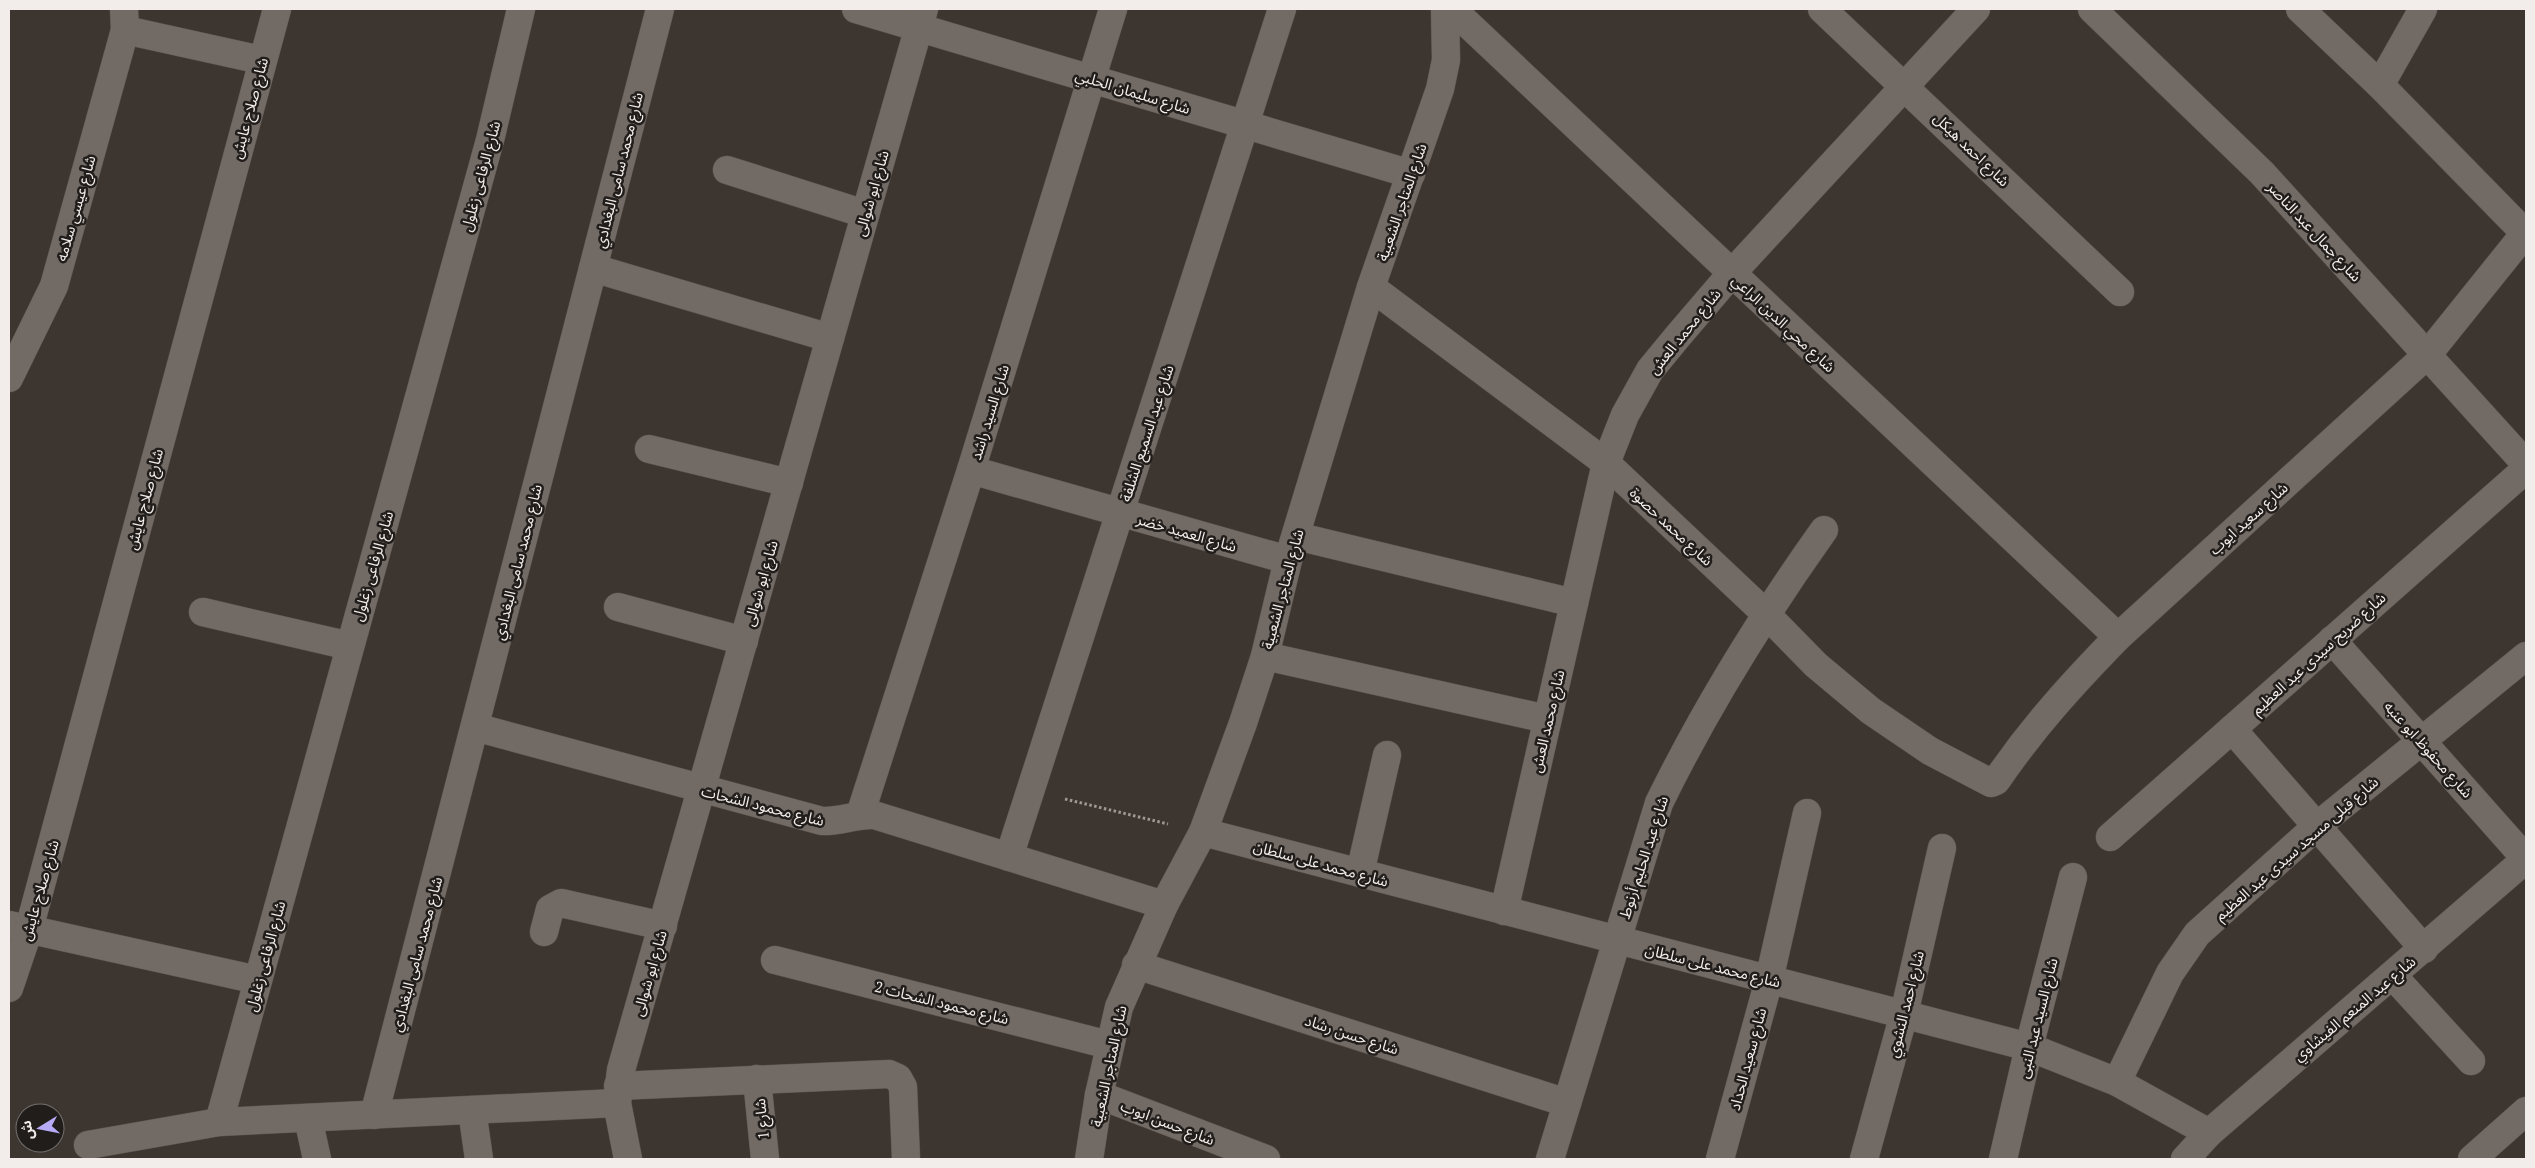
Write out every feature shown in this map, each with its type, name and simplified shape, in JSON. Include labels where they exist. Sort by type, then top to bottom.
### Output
[{"type":"street","name":"شارع صلاح عايش","points":[[9,988],[19,927],[261,60],[277,9]]},
{"type":"street","name":"شارع الرفاعى زغلول","points":[[220,1122],[490,140],[521,9]]},
{"type":"street","name":"شارع محمد سامى البغدادي","points":[[374,1115],[660,9]]},
{"type":"street","name":"شارع سليمان الحلبي","points":[[856,9],[921,18],[1092,79],[1411,174]]},
{"type":"street","name":"شارع السيد راشد","points":[[860,815],[971,470],[1114,9]]},
{"type":"street","name":"شارع عبد السميع الشلفة","points":[[1009,857],[1282,9]]},
{"type":"street","name":"شارع المتاجر الشعبية","points":[[1090,1159],[1099,1095],[1119,1007],[1136,964],[1203,832],[1265,656],[1292,548],[1372,287],[1440,89],[1446,60],[1445,9]]},
{"type":"street","name":"شارع محي الدين الراعي","points":[[1452,9],[1731,274],[2118,636]]},
{"type":"street","name":"شارع احمد هيكل","points":[[1822,9],[1905,85],[2120,292]]},
{"type":"street","name":"شارع محمد العش","points":[[1504,911],[1606,463],[1625,415],[1650,370],[1731,274],[1976,9]]},
{"type":"street","name":"شارع جمال عبد الناصر","points":[[2092,9],[2262,173],[2526,464]]},
{"type":"street","points":[[2300,9],[2380,85],[2526,233]]},
{"type":"street","points":[[2380,85],[2422,9]]},
{"type":"street","name":"شارع ابو شوالى","points":[[628,1159],[617,1095],[663,926],[921,18]]},
{"type":"street","points":[[125,19],[261,60]]},
{"type":"street","name":"شارع عيسي سلامه","points":[[9,378],[54,286],[125,19]]},
{"type":"street","points":[[727,170],[865,214]]},
{"type":"street","name":"شارع سعيد ايوب","points":[[1966,771],[1986,782],[1996,781],[2030,732],[2071,684],[2118,636],[2428,354],[2526,233]]},
{"type":"street","points":[[593,268],[830,338]]},
{"type":"street","name":"شارع محمد حصوة","points":[[1372,287],[1606,463],[1765,613],[1816,665],[1871,711],[1930,751],[1966,771]]},
{"type":"street","points":[[649,449],[789,483]]},
{"type":"street","name":"شارع ضريح سيدى عبد العظيم","points":[[2110,837],[2526,469]]},
{"type":"street","name":"شارع العميد خضر","points":[[971,470],[1120,512],[1574,603]]},
{"type":"street","name":"شارع عبد الحليم أرنوط","points":[[1550,1159],[1659,803],[1681,757],[1765,613],[1824,530]]},
{"type":"street","points":[[618,607],[744,641]]},
{"type":"street","points":[[203,612],[350,646]]},
{"type":"street","name":"شارع محفوظ ابو عنبه","points":[[2332,640],[2526,859]]},
{"type":"street","points":[[1265,656],[1547,719]]},
{"type":"street","name":"شارع قبلى مسجد سيدى عبد العظيم","points":[[2117,1082],[2170,974],[2197,934],[2317,826],[2526,656]]},
{"type":"street","name":"شارع محمود الشحات","points":[[475,727],[822,821],[834,822],[860,815],[881,817],[1164,906]]},
{"type":"street","points":[[2232,729],[2424,949]]},
{"type":"street","points":[[1360,873],[1387,755]]},
{"type":"street","name":"شارع سعيد الحداد","points":[[1720,1159],[1769,980],[1807,813]]},
{"type":"street","name":"شارع محمد على سلطان","points":[[1203,832],[2029,1047],[2117,1082],[2208,1133]]},
{"type":"street","name":"شارع احمد النشوي","points":[[1864,1159],[1904,1014],[1942,848]]},
{"type":"street","name":"شارع عبد المنعم الفيشاوي","points":[[2185,1159],[2208,1133],[2393,976],[2526,859]]},
{"type":"street","name":"شارع السيد عبد النبى","points":[[2003,1159],[2029,1047],[2073,877]]},
{"type":"street","points":[[544,932],[550,910],[561,903],[663,926]]},
{"type":"street","points":[[19,927],[258,980]]},
{"type":"street","name":"شارع محمود الشحات 2","points":[[775,960],[1109,1045]]},
{"type":"street","name":"شارع حسن رشاد","points":[[1136,964],[1567,1103]]},
{"type":"street","points":[[2393,976],[2471,1061]]},
{"type":"street","points":[[88,1145],[133,1149],[220,1122],[472,1110],[757,1079],[889,1074],[898,1078],[903,1087],[906,1159]]},
{"type":"street","name":"شارع 1","points":[[757,1079],[765,1159]]},
{"type":"street","name":"شارع حسن ايوب","points":[[1099,1095],[1266,1159]]},
{"type":"street","points":[[472,1110],[479,1159]]},
{"type":"street","points":[[2472,1159],[2524,1117]]},
{"type":"street","points":[[308,1118],[318,1159]]},
{"type":"path","points":[[1030,790],[1203,832]]}]
